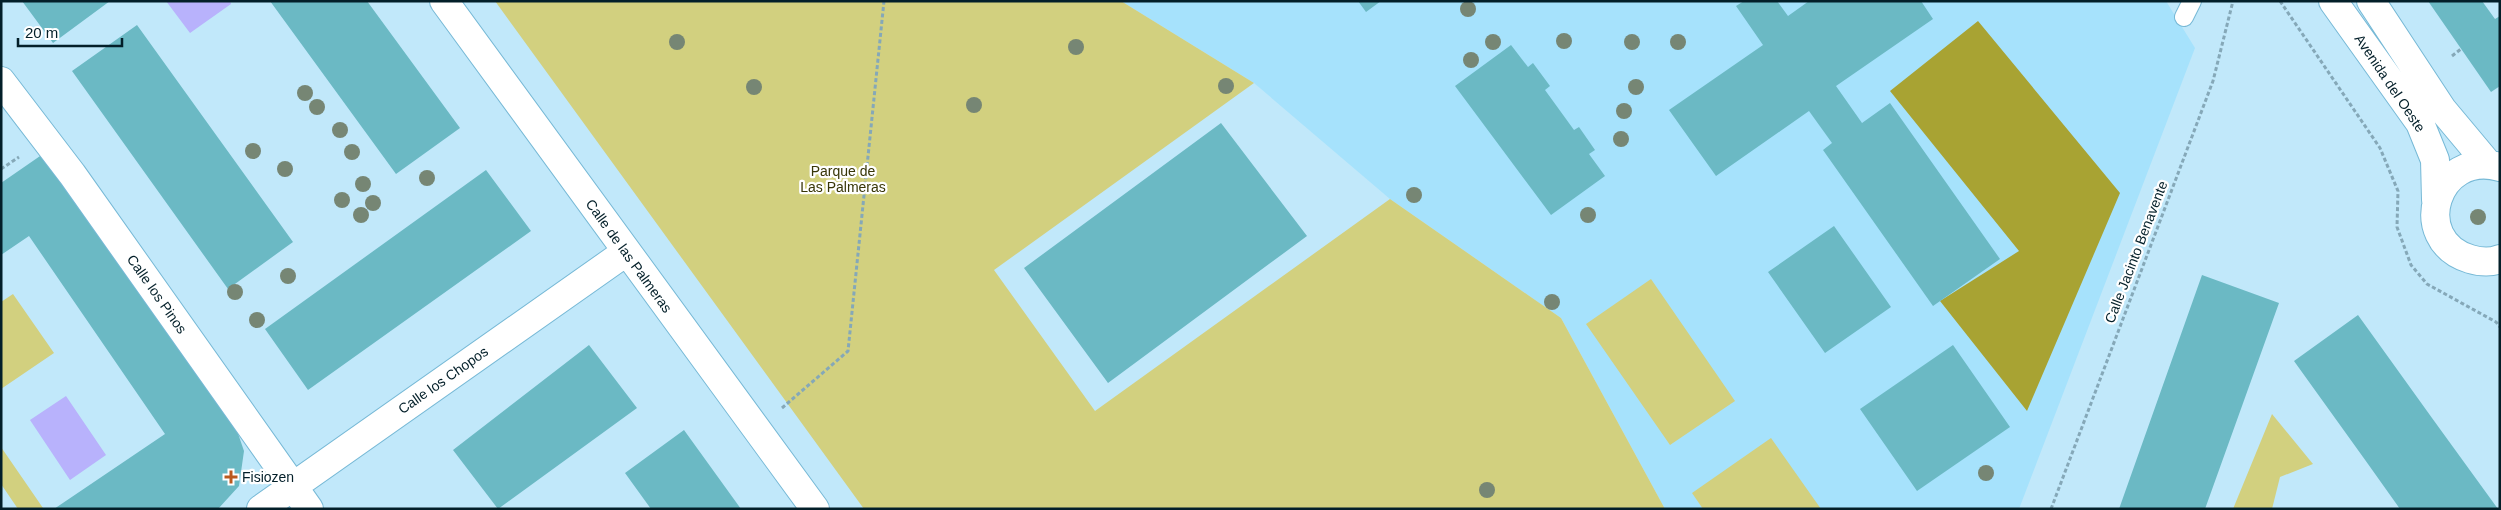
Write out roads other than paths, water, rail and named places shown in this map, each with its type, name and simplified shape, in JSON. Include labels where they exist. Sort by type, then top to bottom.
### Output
[{"type":"street","name":"Calle de las Palmeras","points":[[444,1],[815,509]]},
{"type":"street","name":"Avenida del Oeste","points":[[2333,1],[2420,123],[2435,160],[2435,222],[2443,242],[2459,256],[2493,266]]},
{"type":"street","name":"Avenida del Oeste","points":[[2372,1],[2442,109],[2494,166]]},
{"type":"street","name":"Calle los Pinos","points":[[1,81],[72,174],[310,509]]},
{"type":"street","points":[[2436,200],[2446,180],[2466,167],[2494,166]]},
{"type":"street","name":"Calle los Chopos","points":[[260,509],[626,252]]},
{"type":"lane","points":[[2184,17],[2192,1]]},
{"type":"place","name":"Fisiozen","points":[[231,477]]},
{"type":"park label","name":"Parque de Las Palmeras","points":[[843,180]]}]
